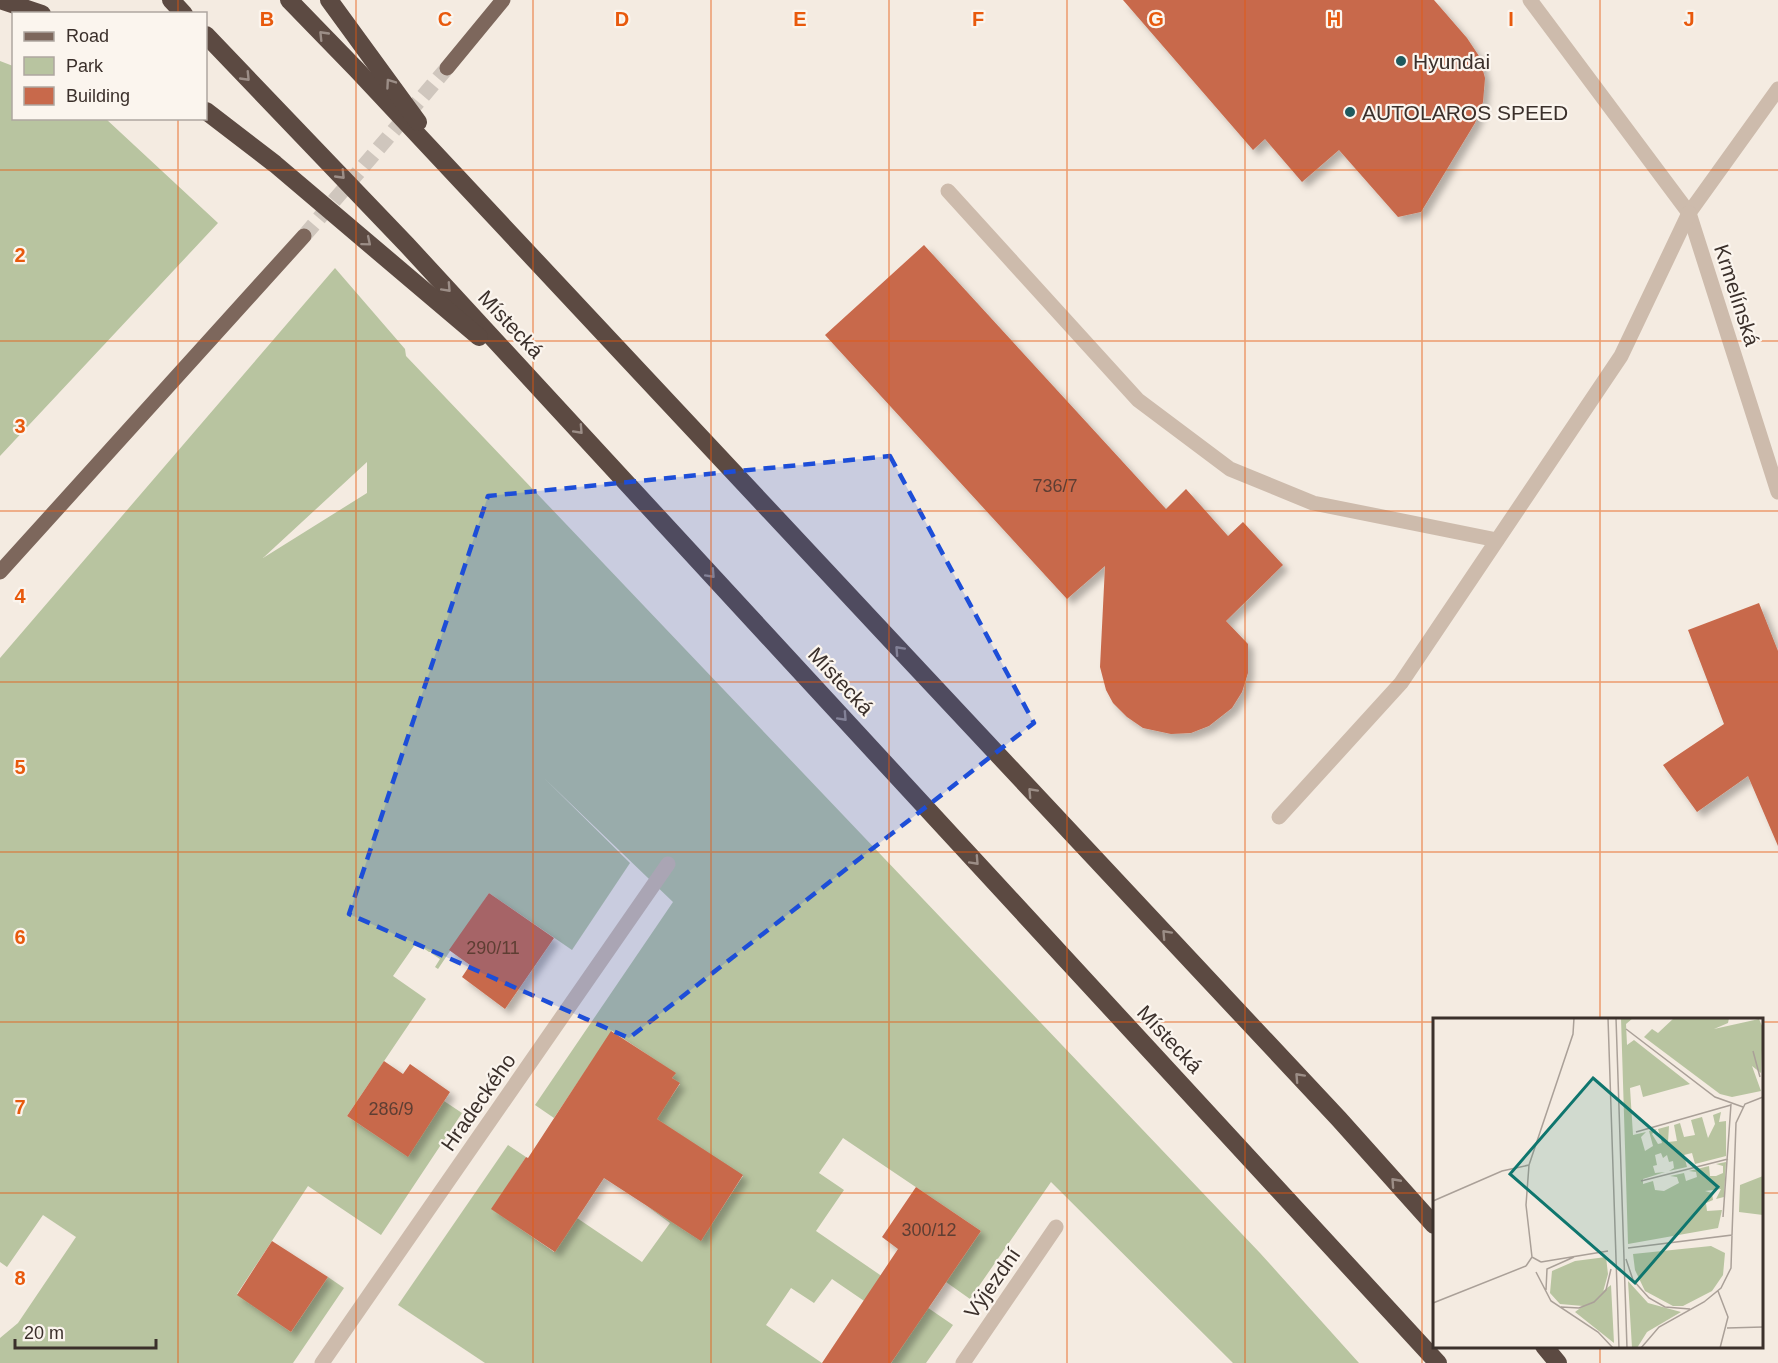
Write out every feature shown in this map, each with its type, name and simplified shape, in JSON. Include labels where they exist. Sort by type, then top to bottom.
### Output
[{"type":"highway","points":[[0,0],[36,12]]},
{"type":"highway","points":[[171,0],[182,12]]},
{"type":"highway","points":[[289,0],[1331,1110],[1433,1224]]},
{"type":"highway","points":[[329,0],[461,182]]},
{"type":"highway","name":"Místecká","points":[[207,36],[539,387],[1438,1363]]},
{"type":"highway","points":[[207,112],[274,164],[539,387]]},
{"type":"highway","points":[[1545,1348],[1558,1363]]},
{"type":"main road","points":[[447,68],[503,0]]},
{"type":"main road","points":[[0,572],[304,236]]},
{"type":"street","name":"Krmelínská","points":[[1530,0],[1689,213],[1778,492]]},
{"type":"street","points":[[1279,817],[1401,683],[1621,356],[1689,213],[1778,89]]},
{"type":"street","points":[[948,191],[1138,400],[1230,469],[1313,503],[1497,540]]},
{"type":"street","name":"Hradeckého","points":[[322,1363],[668,864]]},
{"type":"street","name":"Výjezdní","points":[[963,1363],[1056,1227]]},
{"type":"highlighted area","points":[[890,456],[1034,723],[629,1038],[349,914],[488,496]]},
{"type":"green space","points":[[0,61],[12,66],[12,120],[107,120],[218,223],[0,456]]},
{"type":"green space","points":[[335,268],[405,349],[406,356],[1260,1253],[1359,1363],[1233,1363],[1051,1182],[970,1299],[946,1282],[981,1231],[843,1138],[819,1173],[844,1190],[816,1231],[953,1325],[926,1363],[891,1363],[911,1333],[832,1279],[814,1303],[791,1288],[766,1325],[822,1363],[485,1363],[398,1305],[508,1145],[526,1157],[492,1209],[554,1252],[577,1218],[642,1262],[670,1223],[647,1206],[701,1240],[743,1176],[649,1114],[663,1093],[671,1097],[680,1084],[672,1078],[675,1073],[612,1031],[554,1118],[535,1105],[673,902],[544,778],[630,863],[572,950],[489,893],[438,969],[435,967],[440,959],[416,943],[393,976],[426,999],[347,1116],[407,1156],[444,1101],[462,1113],[381,1235],[308,1186],[237,1294],[291,1332],[328,1277],[344,1288],[293,1363],[0,1363],[0,1338],[18,1323],[76,1237],[43,1215],[7,1267],[0,1262],[0,658]],"holes":[[[367,462],[367,493],[263,558]]]},
{"type":"building","name":"AUTOLAROS SPEED","points":[[1123,0],[1434,0],[1467,38],[1479,56],[1485,78],[1483,102],[1475,123],[1421,212],[1398,217],[1339,150],[1302,182],[1265,139],[1253,150]]},
{"type":"building","points":[[924,245],[1166,509],[1186,489],[1228,536],[1243,522],[1283,565],[1226,621],[1248,644],[1248,673],[1242,692],[1232,708],[1209,726],[1191,733],[1171,734],[1143,728],[1113,703],[1106,690],[1100,667],[1105,566],[1067,599],[825,335]]},
{"type":"building","points":[[1759,603],[1778,651],[1778,846],[1748,776],[1697,812],[1663,765],[1724,724],[1688,630]]},
{"type":"building","points":[[489,893],[554,938],[505,1009],[462,977],[470,965],[449,950]]},
{"type":"building","points":[[611,1031],[676,1073],[672,1078],[680,1083],[657,1119],[743,1175],[701,1241],[604,1178],[555,1252],[491,1209],[526,1157],[528,1158]]},
{"type":"building","points":[[384,1061],[403,1074],[410,1064],[450,1092],[408,1157],[347,1116]]},
{"type":"building","points":[[916,1187],[981,1231],[891,1363],[822,1363],[898,1249],[882,1237]]},
{"type":"building","points":[[272,1241],[328,1277],[291,1332],[237,1295]]},
{"type":"tunnel","points":[[304,236],[447,68]]},
{"type":"place","name":"Hyundai","points":[[1401,61]]},
{"type":"place","name":"AUTOLAROS SPEED","points":[[1350,112]]}]
